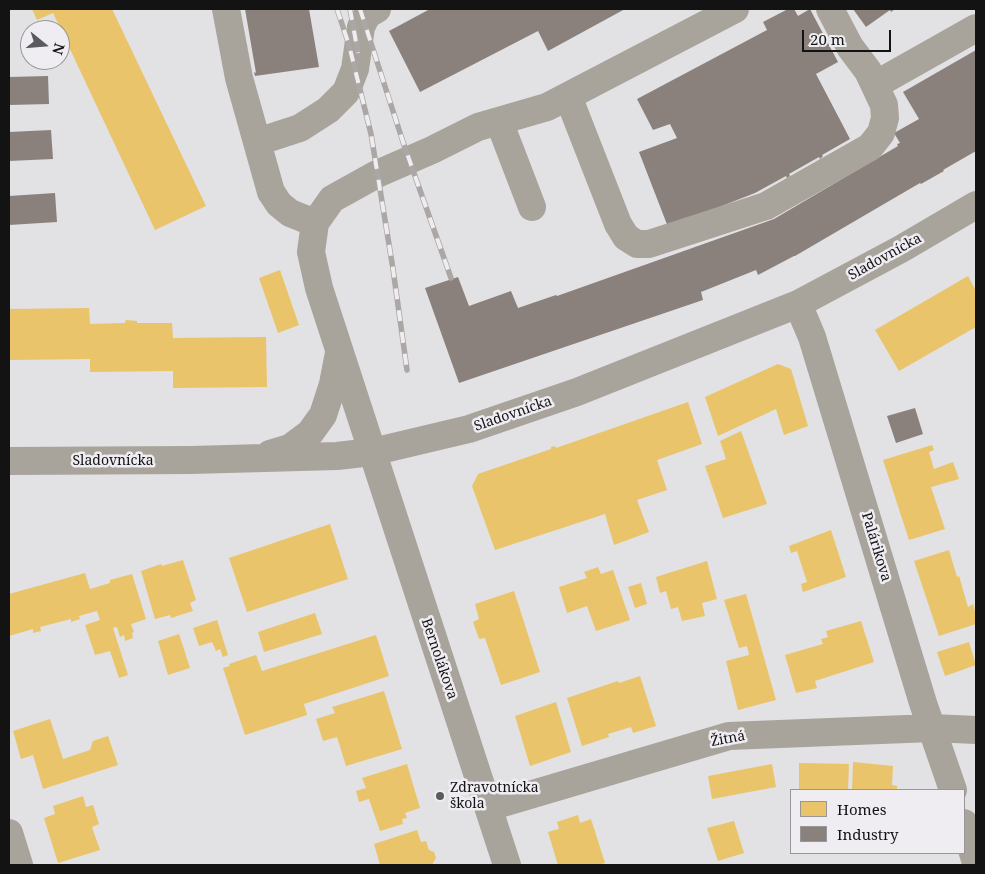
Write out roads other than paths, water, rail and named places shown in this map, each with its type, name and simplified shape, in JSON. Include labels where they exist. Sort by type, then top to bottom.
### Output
[{"type":"street","points":[[226,9],[239,78],[271,192],[279,204],[290,213],[315,223],[332,199],[377,174],[432,150],[478,126],[547,107],[735,9]]},
{"type":"street","points":[[257,142],[300,128],[328,110],[346,92],[355,70],[361,28],[367,15],[377,9]]},
{"type":"street","points":[[568,96],[618,224],[626,236],[637,244],[649,244],[766,206],[870,147],[881,133],[885,118],[884,105],[868,71],[850,47],[830,9]]},
{"type":"street","points":[[875,85],[976,28]]},
{"type":"street","points":[[499,121],[532,207]]},
{"type":"street","name":"Sladovnícka","points":[[9,462],[337,456],[372,452],[469,429],[646,365],[798,304],[901,249],[976,205]]},
{"type":"street","name":"Bernolákova","points":[[315,223],[311,252],[319,288],[507,865]]},
{"type":"street","name":"Palárikova","points":[[798,304],[812,337],[923,703],[953,789]]},
{"type":"street","points":[[257,458],[290,448],[310,433],[323,415],[333,384],[339,351]]},
{"type":"street","name":"Žitná","points":[[489,807],[729,736],[932,728],[976,730]]},
{"type":"street","points":[[965,826],[976,863]]},
{"type":"street","points":[[9,833],[19,865]]},
{"type":"railway","points":[[337,9],[349,45],[371,134],[407,370]]},
{"type":"railway","points":[[350,9],[358,53]]},
{"type":"railway","points":[[360,9],[403,142],[451,278]]},
{"type":"place","name":"Zdravotnícka škola","points":[[440,796]]}]
